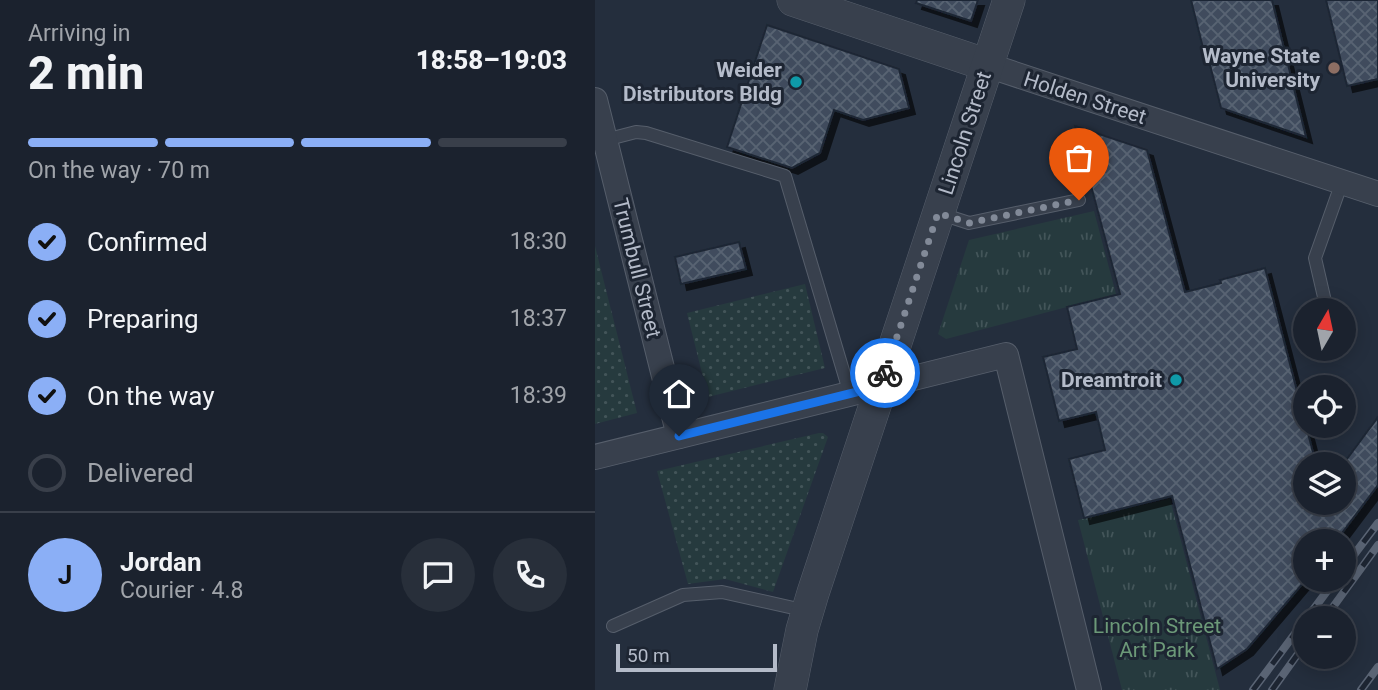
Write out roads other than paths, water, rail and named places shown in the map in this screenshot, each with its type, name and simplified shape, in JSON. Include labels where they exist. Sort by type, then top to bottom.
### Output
[{"type":"street","name":"Holden Street","points":[[793,0],[1378,194]]},
{"type":"street","name":"Lincoln Street","points":[[881,386],[1009,0]]},
{"type":"street","name":"Trumbull Street","points":[[595,100],[679,436]]},
{"type":"street","points":[[595,457],[1006,355],[1089,690]]},
{"type":"street","points":[[790,690],[802,630],[881,386]]},
{"type":"lane","points":[[605,139],[636,132],[646,133],[785,176],[851,394]]},
{"type":"lane","points":[[1324,298],[1315,258],[1342,182]]},
{"type":"lane","points":[[938,213],[969,223],[1079,200]]},
{"type":"lane","points":[[613,626],[683,595],[722,592],[808,611]]},
{"type":"railway","points":[[1356,552],[1378,523]]},
{"type":"railway","points":[[1334,606],[1378,545]]},
{"type":"railway","points":[[1316,606],[1326,592]]},
{"type":"railway","points":[[1253,690],[1293,636]]},
{"type":"railway","points":[[1272,690],[1293,661]]},
{"type":"railway","points":[[1361,690],[1378,667]]},
{"type":"place","name":"Wayne State University","points":[[1334,68]]},
{"type":"place","name":"Weider Distributors Bldg","points":[[796,82]]},
{"type":"place","name":"Dreamtroit","points":[[1176,380]]},
{"type":"park label","name":"Lincoln Street Art Park","points":[[1157,638]]}]
